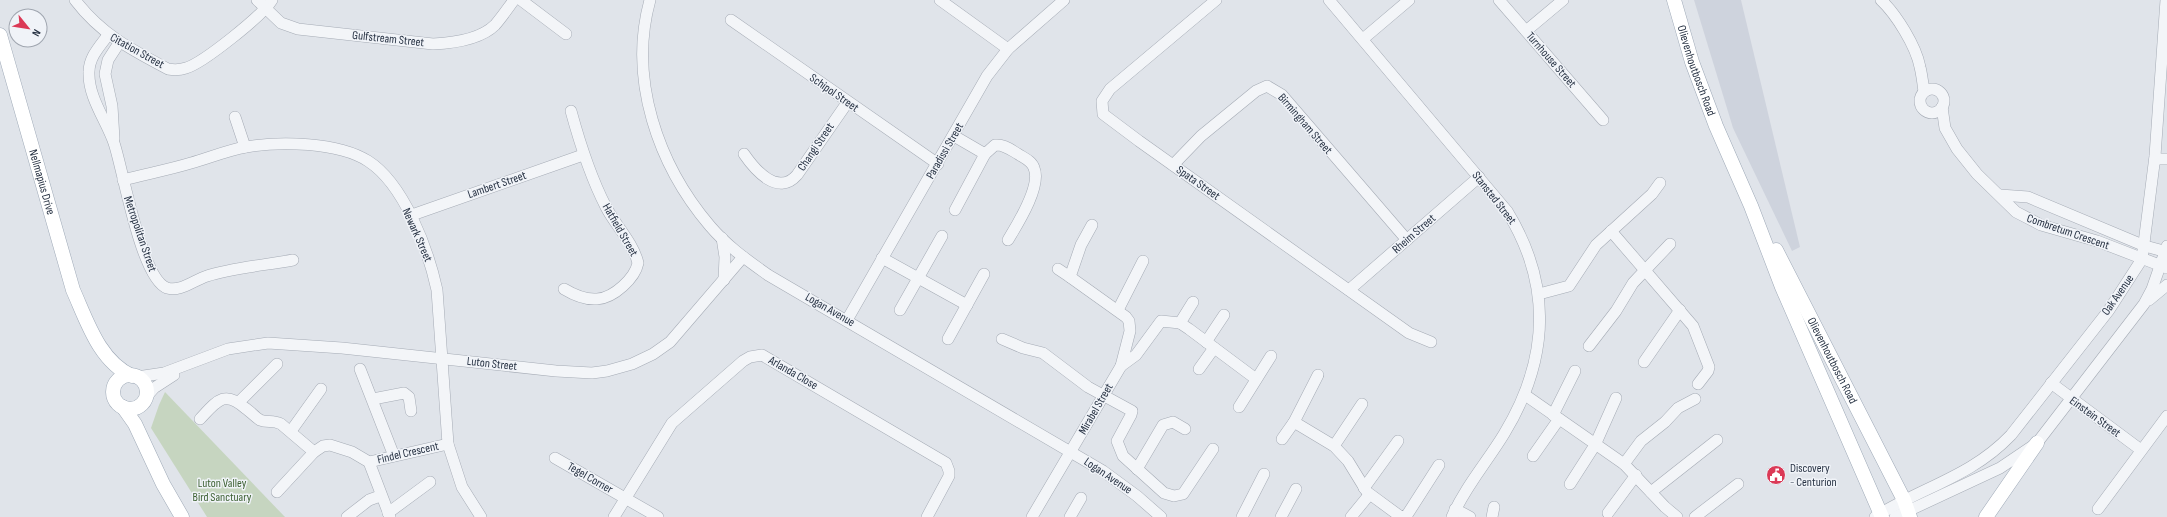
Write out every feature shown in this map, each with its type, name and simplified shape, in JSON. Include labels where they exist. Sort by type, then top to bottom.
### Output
[{"type":"main road","name":"Olievenhoutbosch Road","points":[[1674,0],[1692,62],[1716,126],[1751,206],[1782,288],[1879,516]]},
{"type":"main road","name":"Nellmapius Drive","points":[[0,35],[58,246],[72,290],[89,326],[114,388]]},
{"type":"main road","name":"Olievenhoutbosch Road","points":[[1751,206],[1790,277],[1907,509]]},
{"type":"main road","name":"Nellmapius Drive","points":[[89,326],[112,364],[135,376]]},
{"type":"main road","points":[[148,454],[142,424],[145,386],[135,376],[121,378],[114,388],[115,399],[135,424],[148,454],[182,517]]},
{"type":"main road","points":[[122,407],[134,409],[145,400]]},
{"type":"main road","points":[[1986,517],[2037,443]]},
{"type":"street","name":"Citation Street","points":[[75,0],[93,22],[119,43],[168,68],[185,69],[200,61],[254,20],[269,4]]},
{"type":"street","name":"Gulfstream Street","points":[[257,0],[269,4],[281,23],[298,29],[434,44],[449,44],[483,33],[494,26],[514,0]]},
{"type":"street","points":[[521,0],[566,34]]},
{"type":"street","name":"Logan Avenue","points":[[650,0],[643,47],[648,106],[656,135],[677,179],[695,207],[722,238],[743,257],[768,275],[1113,477],[1161,517]]},
{"type":"street","points":[[940,0],[1008,49]]},
{"type":"street","name":"Paradissi Street","points":[[847,320],[938,164],[987,76],[1008,49],[1064,0]]},
{"type":"street","name":"Spata Street","points":[[1216,0],[1110,89],[1102,101],[1101,107],[1107,118],[1409,334],[1431,342]]},
{"type":"street","name":"Stansted Street","points":[[1329,0],[1507,211],[1522,236],[1532,260],[1539,294],[1541,317],[1540,340],[1525,395],[1503,435],[1454,513]]},
{"type":"street","points":[[1362,39],[1409,0]]},
{"type":"street","name":"Turnhouse Street","points":[[1499,0],[1604,120]]},
{"type":"street","points":[[1526,31],[1563,0]]},
{"type":"street","points":[[1881,0],[1890,4],[1910,42],[1921,68],[1934,89],[1943,96],[1942,107],[1936,112],[1928,112],[1920,103],[1924,92],[1921,68]]},
{"type":"street","name":"Oak Avenue","points":[[1907,509],[1992,454],[2011,435],[2117,298],[2142,259],[2145,246],[2155,159],[2166,0]]},
{"type":"street","name":"Schipol Street","points":[[731,20],[847,103],[938,164]]},
{"type":"street","name":"Metropolitan Street","points":[[108,35],[92,57],[89,72],[96,103],[114,142]]},
{"type":"street","name":"Metropolitan Street","points":[[119,43],[108,60],[105,74],[112,106],[114,142],[123,180],[146,258],[153,274],[164,286],[176,289],[207,276],[293,260]]},
{"type":"street","name":"Birmingham Street","points":[[1172,165],[1201,136],[1251,94],[1263,86],[1271,88],[1282,95],[1407,240]]},
{"type":"street","points":[[1924,92],[1934,89]]},
{"type":"street","name":"Changi Street","points":[[744,154],[754,167],[770,180],[776,183],[788,182],[797,175],[847,103]]},
{"type":"street","name":"Combretum Crescent","points":[[1942,107],[1945,128]]},
{"type":"street","name":"Hatfield Street","points":[[564,289],[585,298],[605,297],[620,287],[632,276],[638,262],[630,244],[605,205],[583,155],[571,111]]},
{"type":"street","name":"Combretum Crescent","points":[[1928,112],[1945,128],[1966,161],[2000,195],[2008,206],[2023,217],[2071,235],[2097,241],[2164,267]]},
{"type":"street","points":[[235,117],[245,147]]},
{"type":"street","points":[[954,136],[985,154]]},
{"type":"street","name":"Newark Street","points":[[123,180],[245,147],[276,144],[312,146],[356,154],[369,162],[382,174],[412,215],[425,248],[437,290],[448,444],[462,487],[481,517]]},
{"type":"street","points":[[955,210],[985,154],[995,145],[1004,146],[1030,162],[1035,169],[1036,178],[1027,205],[1008,240]]},
{"type":"street","name":"Lambert Street","points":[[412,215],[583,155]]},
{"type":"street","points":[[2155,159],[2167,159]]},
{"type":"street","name":"Rheim Street","points":[[1349,290],[1479,178]]},
{"type":"street","points":[[1539,294],[1569,286],[1596,245],[1652,194],[1660,183]]},
{"type":"street","name":"Combretum Crescent","points":[[2000,195],[2028,197],[2103,230],[2145,246],[2167,250]]},
{"type":"street","points":[[1070,277],[1081,245],[1092,225]]},
{"type":"street","points":[[1611,231],[1646,270],[1696,331],[1710,367],[1708,372],[1698,384]]},
{"type":"street","points":[[900,310],[942,236]]},
{"type":"street","points":[[722,238],[725,257],[724,280]]},
{"type":"street","points":[[1590,346],[1616,311],[1633,283],[1670,244]]},
{"type":"street","name":"Oak Avenue","points":[[1907,509],[2000,468],[2037,443],[2144,304],[2164,267],[2167,250]]},
{"type":"street","name":"Luton Street","points":[[135,376],[164,373],[228,349],[268,343],[288,343],[556,371],[592,373],[607,371],[632,364],[653,354],[670,342],[743,257]]},
{"type":"street","points":[[882,258],[967,306]]},
{"type":"street","points":[[1118,310],[1143,260]]},
{"type":"street","points":[[1058,269],[1126,317],[1130,324],[1130,330],[1121,366]]},
{"type":"street","points":[[948,339],[984,274]]},
{"type":"street","points":[[2144,304],[2167,285]]},
{"type":"street","points":[[1180,324],[1192,302]]},
{"type":"street","points":[[1644,362],[1680,310]]},
{"type":"street","points":[[1199,369],[1224,315]]},
{"type":"street","points":[[1121,366],[1136,355],[1158,323],[1165,321],[1180,324],[1256,379]]},
{"type":"street","points":[[1002,339],[1023,348],[1043,353],[1076,379],[1132,411],[1131,416],[1118,438],[1118,444],[1123,456],[1164,493],[1180,496],[1189,486],[1213,449]]},
{"type":"street","name":"Arlanda Close","points":[[614,517],[624,498],[677,418],[744,361],[750,357],[762,356],[946,463],[949,476],[927,517]]},
{"type":"street","points":[[1239,407],[1271,356]]},
{"type":"street","name":"Luton Street","points":[[145,400],[154,388],[166,379],[199,360]]},
{"type":"street","points":[[239,402],[277,364]]},
{"type":"street","name":"Mirabel Street","points":[[1032,517],[1121,366]]},
{"type":"street","points":[[360,369],[373,398],[394,456]]},
{"type":"street","points":[[1533,456],[1556,417],[1575,371]]},
{"type":"street","points":[[1282,439],[1294,422],[1318,375]]},
{"type":"street","name":"Einstein Street","points":[[2051,383],[2141,450]]},
{"type":"street","points":[[290,431],[321,389]]},
{"type":"street","points":[[373,398],[404,393],[409,397],[411,411]]},
{"type":"street","points":[[1525,395],[1624,464],[1636,474],[1670,515]]},
{"type":"street","points":[[200,419],[220,400],[228,397],[239,402],[258,419],[276,421],[314,452]]},
{"type":"street","points":[[1570,484],[1595,445],[1616,398]]},
{"type":"street","points":[[1624,464],[1641,441],[1665,422],[1678,408],[1695,399]]},
{"type":"street","points":[[1334,446],[1362,404]]},
{"type":"street","points":[[2098,509],[2167,416]]},
{"type":"street","points":[[1137,469],[1163,425],[1173,422],[1185,429]]},
{"type":"street","points":[[1294,422],[1334,446],[1348,461],[1367,491],[1392,514],[1401,517],[1407,515],[1439,465]]},
{"type":"street","points":[[1651,492],[1717,440]]},
{"type":"street","points":[[1351,517],[1398,441]]},
{"type":"street","name":"Findel Crescent","points":[[368,462],[448,444]]},
{"type":"street","points":[[277,492],[314,452],[323,446],[330,445],[352,452],[368,462],[380,496],[389,515],[430,482]]},
{"type":"street","name":"Tegel Corner","points":[[555,458],[624,498]]},
{"type":"street","points":[[1244,516],[1264,474]]},
{"type":"street","points":[[1608,514],[1636,474]]},
{"type":"street","points":[[1695,517],[1738,484]]},
{"type":"street","points":[[1281,517],[1296,489]]},
{"type":"street","points":[[347,517],[369,500],[380,496]]},
{"type":"street","points":[[624,498],[658,517]]},
{"type":"street","points":[[1070,517],[1081,498]]},
{"type":"street","points":[[1879,516],[1907,509]]},
{"type":"street","points":[[1895,517],[1907,509]]},
{"type":"street","points":[[1454,513],[1470,517]]},
{"type":"shaded area","points":[[1694,0],[1741,0],[1800,247],[1792,251],[1733,128]]},
{"type":"green space","name":"Luton Valley Bird Sanctuary","points":[[165,392],[285,517],[207,517],[151,428]]},
{"type":"place","name":"Discovery - Centurion","points":[[1776,475]]}]
